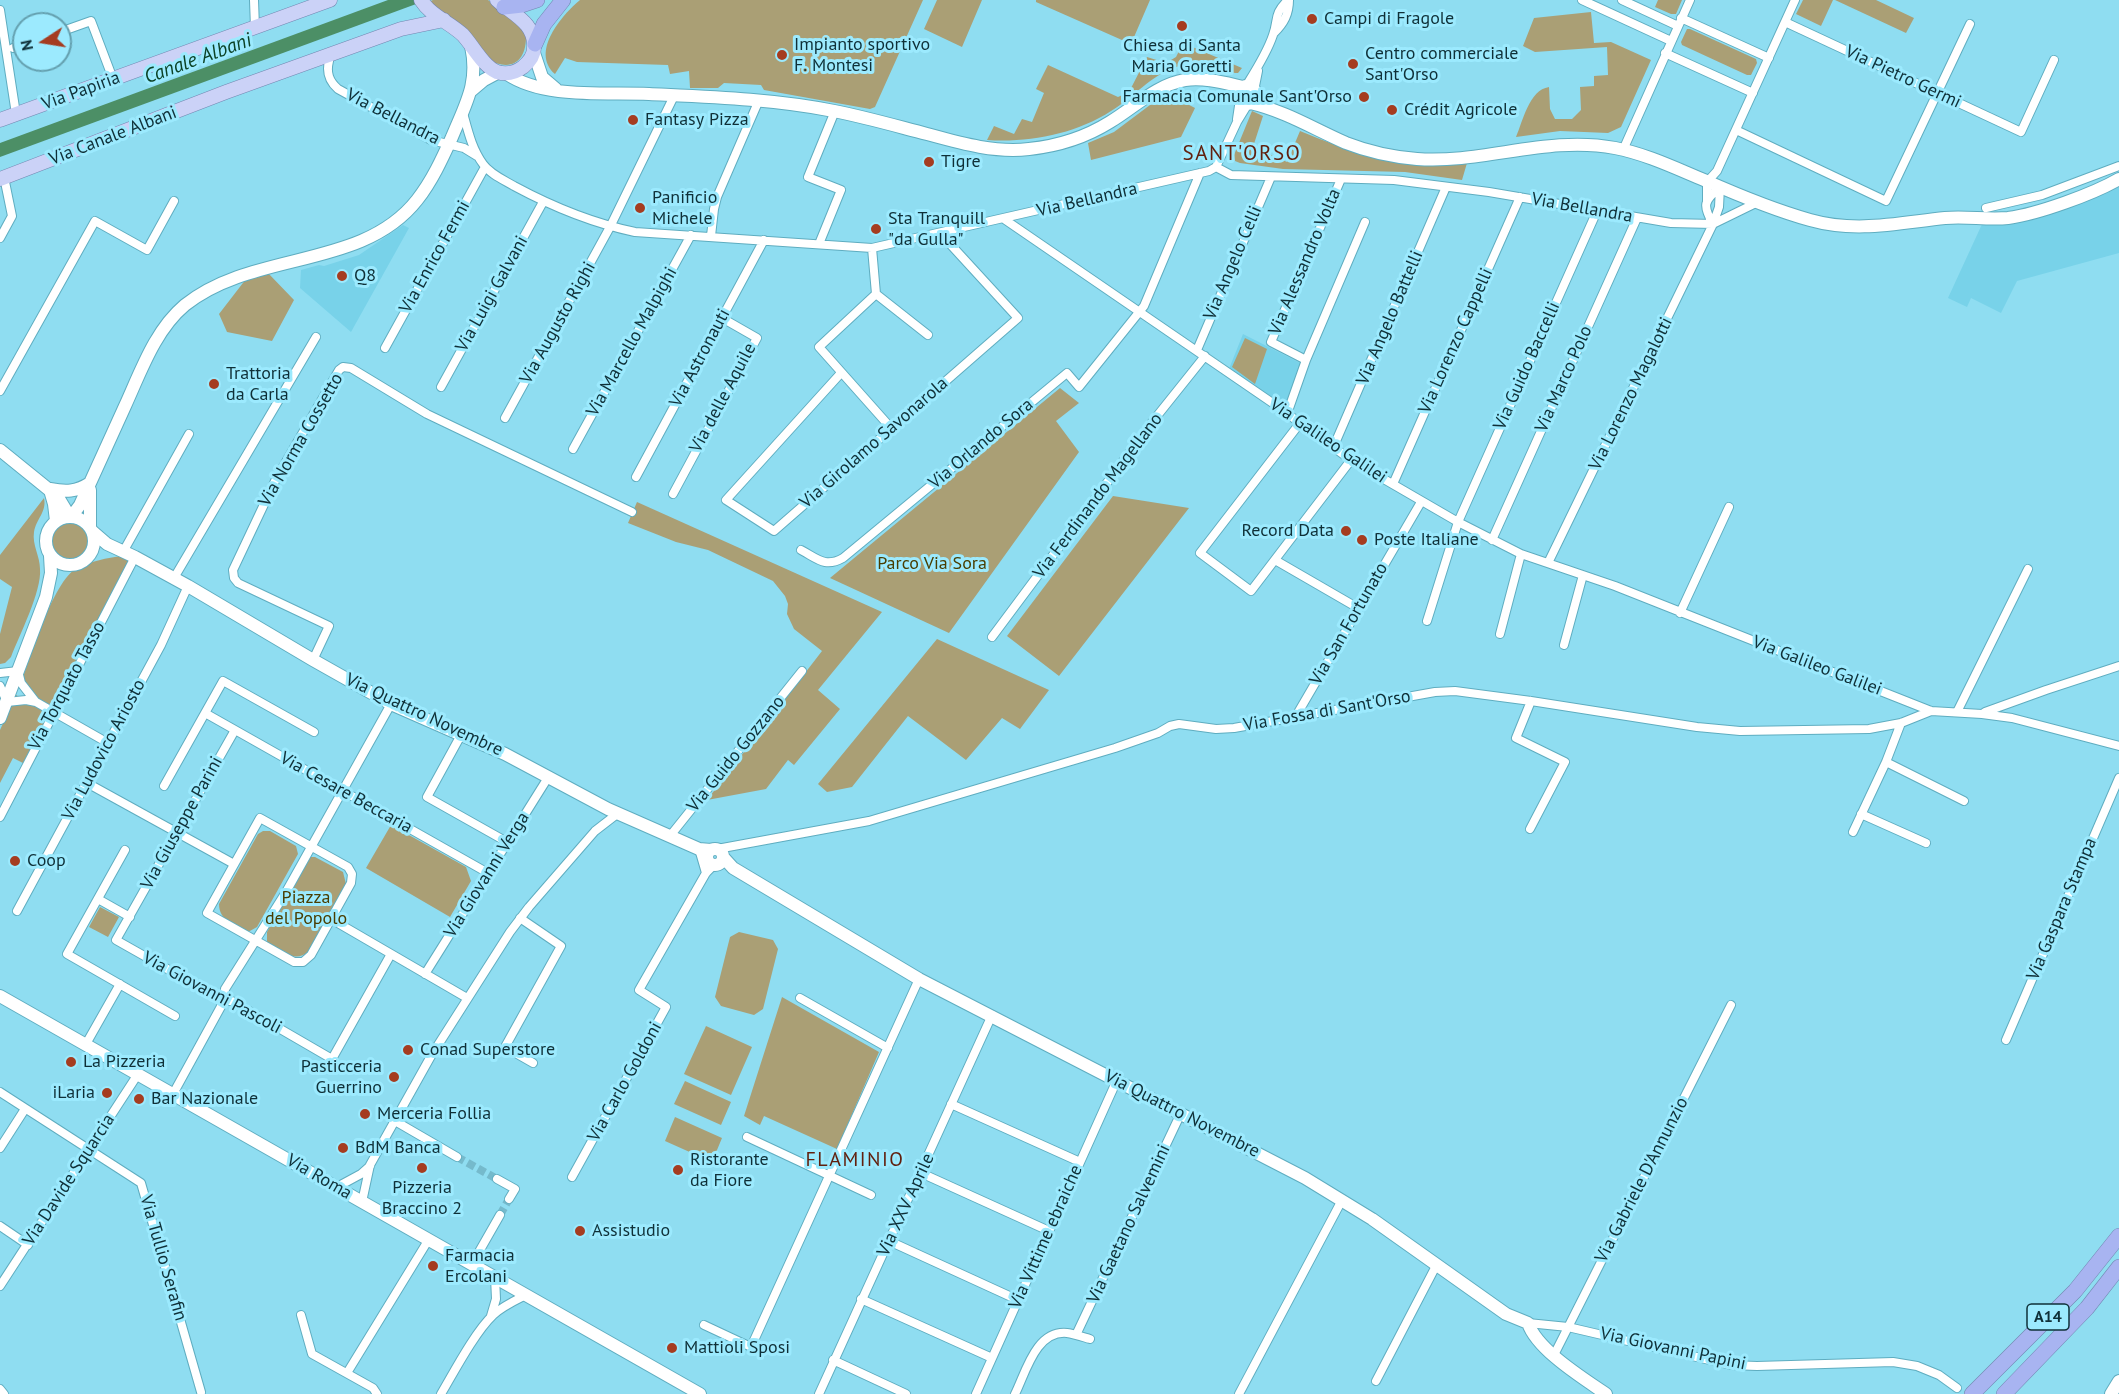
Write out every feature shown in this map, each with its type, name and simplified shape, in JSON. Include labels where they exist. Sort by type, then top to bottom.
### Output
[{"type":"highway","points":[[500,3],[522,5],[537,0]]},
{"type":"highway","points":[[534,48],[544,24],[562,0]]},
{"type":"highway","name":"A14","points":[[1972,1394],[2074,1291],[2119,1236]]},
{"type":"highway","name":"A14","points":[[2004,1394],[2087,1308],[2119,1267]]},
{"type":"main road","name":"Via Papiria","points":[[0,120],[330,0]]},
{"type":"main road","points":[[421,0],[426,8],[444,20],[471,45],[486,63],[531,86],[759,100],[834,111],[978,147],[1005,150],[1030,149],[1069,141],[1110,122],[1165,86],[1186,80],[1214,81],[1348,143],[1382,154],[1412,159],[1455,159],[1556,145],[1590,145],[1623,150],[1758,202],[1811,220],[1835,225],[1866,228],[1949,218],[2009,218],[2069,200],[2119,180]]},
{"type":"main road","points":[[500,3],[528,26],[533,33],[534,48],[542,77],[556,89]]},
{"type":"main road","name":"Via Canale Albani","points":[[2,178],[226,92],[401,29],[444,20]]},
{"type":"main road","points":[[71,517],[80,505],[148,357],[164,328],[184,307],[209,289],[268,266],[339,250],[365,240],[392,223],[416,202],[432,179],[470,92],[475,72],[471,45]]},
{"type":"main road","points":[[470,92],[484,80],[503,73],[516,72],[524,66],[534,48]]},
{"type":"main road","points":[[0,450],[58,496],[71,517]]},
{"type":"main road","points":[[49,489],[69,492],[80,490],[91,482]]},
{"type":"main road","points":[[87,558],[94,545],[91,529],[91,482]]},
{"type":"main road","points":[[49,489],[56,521]]},
{"type":"main road","points":[[0,718],[46,597],[51,573],[50,556],[46,544],[48,531],[56,521],[71,517],[85,522],[91,529]]},
{"type":"main road","name":"Via Quattro Novembre","points":[[91,529],[107,544],[188,586],[391,704],[505,753],[612,811],[670,836],[733,868],[918,979],[992,1015],[1305,1178],[1437,1264],[1506,1314],[1528,1323],[1536,1338],[1606,1394]]},
{"type":"main road","points":[[46,597],[64,571],[71,566],[105,553],[123,552]]},
{"type":"main road","points":[[50,556],[56,561],[71,566]]},
{"type":"main road","name":"Via Roma","points":[[0,996],[700,1394]]},
{"type":"main road","points":[[2111,1394],[2119,1381]]},
{"type":"street","points":[[254,0],[255,28]]},
{"type":"street","points":[[1216,167],[1274,33],[1283,25],[1289,11],[1289,0]]},
{"type":"street","points":[[1582,0],[1671,41]]},
{"type":"street","points":[[1622,0],[1769,58]]},
{"type":"street","points":[[1623,150],[1690,0]]},
{"type":"street","points":[[1758,202],[1713,224],[1706,209],[1707,182],[1717,171],[1795,0]]},
{"type":"street","points":[[0,10],[16,114]]},
{"type":"street","points":[[72,28],[91,21],[112,79]]},
{"type":"street","name":"Via Pietro Germi","points":[[1785,22],[2021,132],[2054,60]]},
{"type":"street","points":[[1736,130],[1886,201],[1970,24]]},
{"type":"street","name":"Via Canale Albani","points":[[226,92],[240,93],[392,39],[401,29]]},
{"type":"street","points":[[1665,54],[1752,93]]},
{"type":"street","name":"Via Bellandra","points":[[329,61],[330,82],[338,89],[431,140],[464,148],[478,156]]},
{"type":"street","name":"Via Augusto Righi","points":[[505,418],[610,227],[674,96]]},
{"type":"street","points":[[711,236],[717,197],[759,100]]},
{"type":"street","name":"Via Bellandra","points":[[463,111],[470,140],[478,156],[485,167],[503,180],[543,202],[610,227],[636,232],[872,248],[1200,173],[1216,167],[1231,175],[1394,180],[1520,197],[1671,223],[1713,224]]},
{"type":"street","points":[[819,244],[841,190],[808,177],[834,111]]},
{"type":"street","points":[[1986,208],[2065,188],[2119,166]]},
{"type":"street","name":"Via Enrico Fermi","points":[[385,348],[485,167]]},
{"type":"street","points":[[1139,311],[1144,306],[1200,173]]},
{"type":"street","name":"Via Angelo Celli","points":[[1197,350],[1271,177]]},
{"type":"street","points":[[0,238],[12,216],[2,178]]},
{"type":"street","name":"Via Alessandro Volta","points":[[1306,360],[1271,342],[1341,179]]},
{"type":"street","name":"Via Angelo Battelli","points":[[1333,448],[1446,187]]},
{"type":"street","points":[[1707,201],[1720,187]]},
{"type":"street","name":"Via Lorenzo Magalotti","points":[[1548,563],[1713,224],[1719,207],[1720,187]]},
{"type":"street","points":[[2065,188],[2069,200]]},
{"type":"street","name":"Via Lorenzo Cappelli","points":[[1393,484],[1520,197]]},
{"type":"street","points":[[0,391],[95,221],[147,250],[174,201]]},
{"type":"street","name":"Via Luigi Galvani","points":[[441,387],[543,202]]},
{"type":"street","name":"Via Guido Baccelli","points":[[1427,621],[1458,522],[1597,211]]},
{"type":"street","name":"Via Marco Polo","points":[[1492,540],[1637,218]]},
{"type":"street","name":"Via Galileo Galilei","points":[[1004,219],[1197,350],[1351,460],[1421,502],[1521,554],[1583,575],[1931,711],[2012,718],[2119,746]]},
{"type":"street","points":[[1287,414],[1306,360],[1365,222]]},
{"type":"street","name":"Via Girolamo Savonarola","points":[[841,373],[726,500],[774,531],[1018,318],[940,233]]},
{"type":"street","name":"Via Marcello Malpighi","points":[[573,449],[691,235]]},
{"type":"street","name":"Via Astronauti","points":[[636,477],[764,240]]},
{"type":"street","points":[[872,248],[876,294],[928,335]]},
{"type":"street","points":[[876,294],[819,348],[891,428]]},
{"type":"street","name":"Via Orlando Sora","points":[[801,550],[823,562],[832,564],[843,558],[1067,373],[1079,387],[1139,311]]},
{"type":"street","name":"Via delle Aquile","points":[[672,494],[757,338],[722,318]]},
{"type":"street","points":[[174,579],[316,337]]},
{"type":"street","name":"Via Ferdinando Magellano","points":[[992,637],[1153,421],[1205,356]]},
{"type":"street","name":"Via Norma Cossetto","points":[[313,660],[329,626],[238,584],[233,570],[276,478],[342,367],[351,368],[427,414],[632,512]]},
{"type":"street","points":[[1300,423],[1200,553],[1251,591],[1351,460]]},
{"type":"street","points":[[123,552],[189,434]]},
{"type":"street","name":"Via San Fortunato","points":[[1296,716],[1421,502]]},
{"type":"street","points":[[1680,613],[1729,507]]},
{"type":"street","points":[[1500,634],[1521,554]]},
{"type":"street","name":"Via Torquato Tasso","points":[[0,817],[135,557]]},
{"type":"street","points":[[1275,560],[1358,608]]},
{"type":"street","points":[[1957,712],[2028,569]]},
{"type":"street","points":[[1564,645],[1583,575]]},
{"type":"street","name":"Via Ludovico Ariosto","points":[[17,911],[161,645],[188,586]]},
{"type":"street","points":[[1982,714],[2119,666]]},
{"type":"street","points":[[0,673],[18,671],[21,683],[36,702]]},
{"type":"street","name":"Via Guido Gozzano","points":[[670,836],[802,671]]},
{"type":"street","points":[[164,786],[223,681],[314,732]]},
{"type":"street","points":[[0,686],[7,702],[26,700],[36,702],[108,743]]},
{"type":"street","name":"Via Fossa di Sant'Orso","points":[[713,858],[736,846],[869,821],[1089,756],[1158,733],[1170,726],[1179,724],[1216,729],[1435,692],[1455,691],[1531,700],[1697,727],[1740,731],[1869,729],[1901,723],[1931,711]]},
{"type":"street","points":[[1530,830],[1565,762],[1516,738],[1531,700]]},
{"type":"street","points":[[173,1094],[224,1001],[225,989],[286,892],[391,704]]},
{"type":"street","name":"Via Cesare Beccaria","points":[[205,713],[488,873]]},
{"type":"street","points":[[1853,832],[1886,762],[1901,723]]},
{"type":"street","name":"Via Giuseppe Parini","points":[[130,917],[235,730]]},
{"type":"street","points":[[461,735],[427,796],[507,842]]},
{"type":"street","points":[[1886,762],[1964,801]]},
{"type":"street","name":"Via Giovanni Verga","points":[[425,974],[549,776]]},
{"type":"street","name":"Via Gaspara Stampa","points":[[2006,1040],[2119,778]]},
{"type":"street","points":[[87,783],[234,864]]},
{"type":"street","points":[[356,1199],[370,1165],[467,998],[520,918],[612,811]]},
{"type":"street","points":[[1861,814],[1926,843]]},
{"type":"street","points":[[260,818],[312,846],[348,867],[352,874],[351,882],[311,955],[303,962],[294,962],[207,913],[260,818]]},
{"type":"street","points":[[125,850],[67,954],[175,1016]]},
{"type":"street","name":"Via Carlo Goldoni","points":[[573,1178],[666,1007],[639,990],[713,858]]},
{"type":"street","points":[[98,899],[130,917]]},
{"type":"street","name":"Via Giovanni Pascoli","points":[[130,917],[116,940],[224,1001],[232,1001],[332,1059],[391,954]]},
{"type":"street","points":[[520,918],[561,946],[505,1047],[533,1063]]},
{"type":"street","points":[[331,919],[467,998]]},
{"type":"street","points":[[704,1325],[752,1347],[918,979]]},
{"type":"street","points":[[86,1044],[120,984]]},
{"type":"street","points":[[801,998],[888,1048]]},
{"type":"street","name":"Via Gabriele D'Annunzio","points":[[1554,1354],[1731,1005]]},
{"type":"street","name":"Via XXV Aprile","points":[[819,1394],[992,1015]]},
{"type":"street","name":"Via Davide Squarcia","points":[[0,1286],[138,1074]]},
{"type":"street","name":"Via Vittime ebraiche","points":[[976,1394],[1117,1080]]},
{"type":"street","name":"Via Tullio Serafin","points":[[0,1092],[141,1183],[201,1392]]},
{"type":"street","points":[[951,1104],[1080,1162]]},
{"type":"street","points":[[0,1148],[25,1109]]},
{"type":"street","name":"Via Gaetano Salvemini","points":[[1076,1335],[1181,1113]]},
{"type":"street","points":[[395,1121],[457,1157]]},
{"type":"street","points":[[747,1137],[871,1195]]},
{"type":"street","points":[[337,1187],[370,1165]]},
{"type":"street","points":[[356,1199],[354,1186],[361,1173]]},
{"type":"street","points":[[921,1173],[1049,1231]]},
{"type":"street","points":[[497,1179],[514,1190],[509,1199]]},
{"type":"street","points":[[1239,1394],[1342,1200]]},
{"type":"street","points":[[472,1264],[500,1215]]},
{"type":"street","points":[[0,1226],[28,1245]]},
{"type":"street","points":[[347,1373],[429,1239]]},
{"type":"street","points":[[889,1242],[1018,1300]]},
{"type":"street","points":[[1376,1381],[1437,1264]]},
{"type":"street","points":[[491,1317],[496,1299],[495,1277]]},
{"type":"street","points":[[496,1299],[511,1286]]},
{"type":"street","points":[[505,1305],[511,1286]]},
{"type":"street","points":[[441,1394],[464,1355],[491,1317],[505,1305],[526,1295]]},
{"type":"street","points":[[861,1299],[992,1358]]},
{"type":"street","points":[[301,1315],[312,1353],[373,1388],[378,1394]]},
{"type":"street","name":"Via Giovanni Papini","points":[[1528,1323],[1568,1327],[1731,1365],[1893,1362],[1917,1366],[1939,1375],[1957,1388]]},
{"type":"street","points":[[1015,1394],[1038,1347],[1049,1336],[1065,1333],[1090,1339]]},
{"type":"street","points":[[833,1360],[906,1394]]},
{"type":"street","points":[[0,1389],[4,1394]]},
{"type":"shaded area","points":[[388,0],[427,0],[0,157],[0,143]]},
{"type":"shaded area","points":[[2119,185],[2119,253],[2017,281],[2001,313],[1971,298],[1967,307],[1948,298],[1983,222]]},
{"type":"shaded area","points":[[403,225],[409,228],[351,332],[300,288],[301,270],[319,265],[324,266],[359,255]]},
{"type":"shaded area","points":[[1243,334],[1302,364],[1286,406],[1229,369]]},
{"type":"green space","points":[[433,0],[488,0],[517,22],[526,34],[526,43],[521,57],[516,62],[504,65],[487,59],[428,2]]},
{"type":"green space","name":"Impianto sportivo F. Montesi","points":[[580,0],[923,0],[875,107],[870,109],[764,90],[761,85],[724,83],[718,88],[690,88],[689,71],[670,74],[668,65],[577,62],[565,58],[555,74],[548,65],[547,45],[558,24]]},
{"type":"green space","points":[[937,0],[982,0],[962,47],[924,29]]},
{"type":"green space","points":[[1036,0],[1150,0],[1131,44],[1036,2]]},
{"type":"green space","points":[[1658,0],[1682,0],[1676,14],[1671,14],[1655,7]]},
{"type":"green space","points":[[1803,0],[1833,0],[1821,26],[1796,14]]},
{"type":"green space","points":[[1835,0],[1876,0],[1914,18],[1906,33]]},
{"type":"green space","points":[[1591,12],[1594,43],[1611,42],[1651,60],[1621,127],[1608,133],[1560,131],[1516,137],[1528,107],[1542,89],[1549,87],[1550,109],[1555,119],[1572,119],[1581,110],[1580,87],[1594,86],[1594,76],[1608,75],[1607,47],[1535,52],[1523,46],[1534,18]]},
{"type":"green space","points":[[1687,29],[1756,59],[1757,63],[1751,75],[1682,45],[1681,42]]},
{"type":"green space","points":[[1183,43],[1242,68],[1235,73],[1214,67],[1183,65],[1158,75],[1119,106],[1083,126],[1035,138],[987,140],[994,126],[1014,134],[1022,119],[1032,122],[1044,93],[1036,89],[1048,65],[1118,97],[1129,92],[1147,57],[1166,63],[1176,57]]},
{"type":"green space","points":[[1166,93],[1195,108],[1181,137],[1091,160],[1088,143],[1114,132]]},
{"type":"green space","points":[[1252,111],[1263,116],[1253,147],[1287,162],[1300,131],[1341,147],[1382,159],[1423,165],[1467,163],[1462,180],[1405,172],[1283,169],[1240,163],[1235,161],[1234,155]]},
{"type":"green space","points":[[268,273],[294,300],[272,341],[227,332],[219,314],[246,279]]},
{"type":"green space","points":[[1245,338],[1267,349],[1255,384],[1232,367]]},
{"type":"green space","name":"Parco Via Sora","points":[[1060,388],[1079,403],[1056,421],[1079,452],[949,633],[830,578]]},
{"type":"green space","points":[[1113,496],[1189,508],[1059,676],[1007,636]]},
{"type":"green space","points":[[44,498],[43,511],[34,532],[40,578],[11,657],[5,663],[0,664],[0,634],[12,587],[0,579],[0,555]]},
{"type":"green space","points":[[637,502],[882,612],[818,690],[840,709],[794,765],[788,760],[766,789],[707,800],[822,651],[794,629],[787,614],[788,604],[785,596],[773,581],[708,550],[676,542],[628,523]]},
{"type":"green space","points":[[70,522],[84,528],[90,542],[84,556],[70,562],[56,556],[50,542],[56,528]]},
{"type":"green space","points":[[122,556],[130,560],[53,707],[19,688],[51,605],[68,576],[77,568],[88,563]]},
{"type":"green space","points":[[937,639],[1049,690],[1020,729],[1002,718],[966,760],[908,716],[852,787],[827,792],[818,784]]},
{"type":"green space","points":[[16,695],[50,714],[25,764],[13,758],[0,783],[0,730]]},
{"type":"green space","points":[[391,825],[466,867],[471,881],[450,917],[366,868]]},
{"type":"green space","name":"Piazza del Popolo","points":[[270,831],[296,846],[298,854],[257,927],[248,932],[233,925],[225,918],[219,904],[258,834]]},
{"type":"green space","name":"Piazza del Popolo","points":[[311,857],[343,872],[346,884],[309,951],[304,955],[288,955],[267,943],[267,932]]},
{"type":"green space","points":[[100,907],[119,917],[108,937],[89,927]]},
{"type":"green space","points":[[739,932],[773,940],[778,949],[763,1009],[754,1015],[721,1006],[715,997],[730,937]]},
{"type":"green space","points":[[782,997],[879,1052],[837,1149],[764,1116],[760,1125],[744,1116]]},
{"type":"green space","points":[[706,1026],[752,1047],[731,1095],[684,1074]]},
{"type":"green space","points":[[685,1081],[731,1102],[721,1125],[674,1104]]},
{"type":"green space","points":[[675,1117],[722,1138],[712,1162],[665,1141]]},
{"type":"tunnel","points":[[457,1157],[497,1179]]},
{"type":"tunnel","points":[[500,1215],[509,1199]]},
{"type":"place","name":"Campi di Fragole","points":[[1312,19]]},
{"type":"place","name":"Chiesa di Santa Maria Goretti","points":[[1182,26]]},
{"type":"place","name":"Impianto sportivo F. Montesi","points":[[782,55]]},
{"type":"place","name":"Centro commerciale Sant'Orso","points":[[1353,64]]},
{"type":"place","name":"Farmacia Comunale Sant'Orso","points":[[1364,97]]},
{"type":"place","name":"Crédit Agricole","points":[[1392,110]]},
{"type":"place","name":"Fantasy Pizza","points":[[633,120]]},
{"type":"place","name":"Tigre","points":[[929,162]]},
{"type":"place","name":"Panificio Michele","points":[[640,208]]},
{"type":"place","name":"Sta Tranquill \"da Gulla\"","points":[[876,229]]},
{"type":"place","name":"Q8","points":[[342,276]]},
{"type":"place","name":"Trattoria da Carla","points":[[214,384]]},
{"type":"place","name":"Record Data","points":[[1346,531]]},
{"type":"place","name":"Poste Italiane","points":[[1362,540]]},
{"type":"place","name":"Coop","points":[[15,861]]},
{"type":"place","name":"Conad Superstore","points":[[408,1050]]},
{"type":"place","name":"La Pizzeria","points":[[71,1062]]},
{"type":"place","name":"Pasticceria Guerrino","points":[[394,1077]]},
{"type":"place","name":"iLaria","points":[[107,1093]]},
{"type":"place","name":"Bar Nazionale","points":[[139,1099]]},
{"type":"place","name":"Merceria Follia","points":[[365,1114]]},
{"type":"place","name":"BdM Banca","points":[[343,1148]]},
{"type":"place","name":"Pizzeria Braccino 2","points":[[422,1168]]},
{"type":"place","name":"Ristorante da Fiore","points":[[678,1170]]},
{"type":"place","name":"Assistudio","points":[[580,1231]]},
{"type":"place","name":"Farmacia Ercolani","points":[[433,1266]]},
{"type":"place","name":"Mattioli Sposi","points":[[672,1348]]},
{"type":"district","name":"SANT'ORSO","points":[[1242,154]]},
{"type":"district","name":"FLAMINIO","points":[[855,1160]]},
{"type":"water label","name":"Canale Albani","points":[[198,59]]}]
